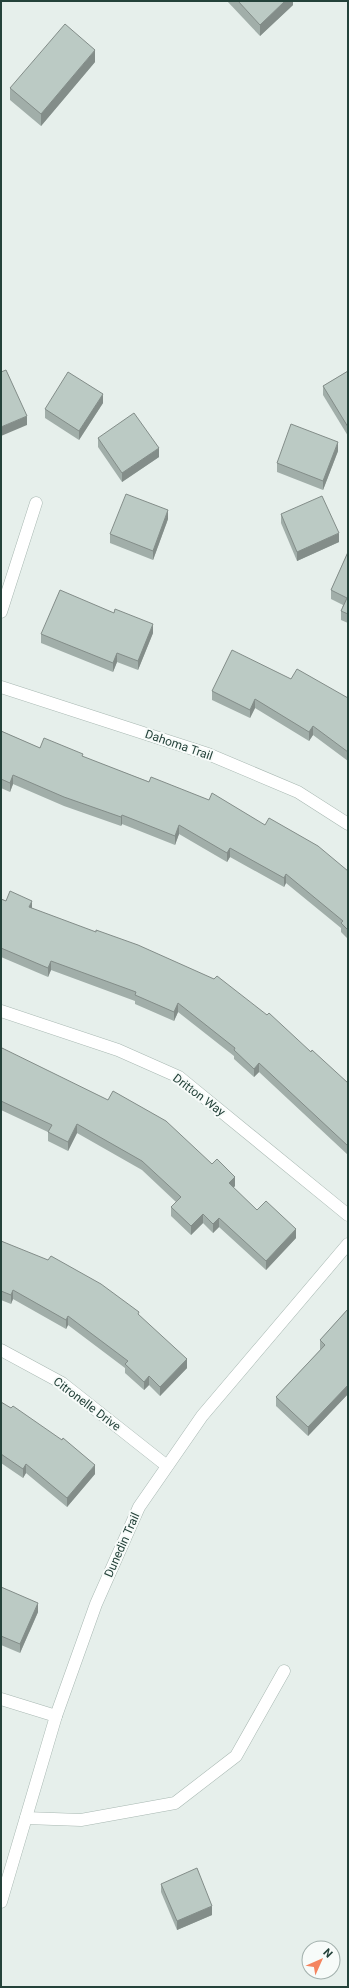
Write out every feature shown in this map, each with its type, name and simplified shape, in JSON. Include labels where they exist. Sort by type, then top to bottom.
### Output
[{"type":"street","points":[[1,612],[36,503]]},
{"type":"street","name":"Dahoma Trail","points":[[1,686],[208,754],[298,792],[348,824]]},
{"type":"street","name":"Dritton Way","points":[[1,1011],[118,1050],[179,1077],[348,1215]]},
{"type":"street","name":"Dunedin Trail","points":[[1,1902],[56,1716],[96,1604],[136,1514],[202,1416],[348,1244]]},
{"type":"street","name":"Citronelle Drive","points":[[1,1350],[62,1383],[167,1466]]},
{"type":"street","points":[[26,1818],[81,1820],[175,1803],[236,1756],[284,1671]]},
{"type":"street","points":[[1,1700],[56,1716]]},
{"type":"building","points":[[238,1],[285,1],[260,25]]},
{"type":"building","points":[[65,24],[95,50],[41,114],[10,88]]},
{"type":"building","points":[[6,370],[27,416],[1,427],[1,372]]},
{"type":"building","points":[[348,371],[348,427],[323,386]]},
{"type":"building","points":[[68,372],[103,394],[79,431],[45,409]]},
{"type":"building","points":[[134,413],[159,448],[122,473],[98,438]]},
{"type":"building","points":[[291,424],[338,442],[323,481],[277,463]]},
{"type":"building","points":[[126,494],[168,510],[153,551],[110,534]]},
{"type":"building","points":[[322,496],[339,533],[297,552],[281,514]]},
{"type":"building","points":[[348,552],[348,614],[341,611],[347,598],[331,590]]},
{"type":"building","points":[[60,590],[114,613],[115,609],[153,624],[138,661],[117,653],[113,663],[41,634]]},
{"type":"building","points":[[232,650],[291,679],[297,669],[348,698],[348,752],[313,726],[309,732],[255,699],[250,710],[212,691]]},
{"type":"building","points":[[1,731],[40,748],[44,738],[83,754],[82,756],[149,782],[151,777],[209,800],[212,793],[265,825],[269,818],[318,846],[348,871],[348,930],[341,923],[343,921],[286,874],[284,878],[230,848],[227,853],[179,825],[175,836],[122,815],[121,817],[64,797],[13,775],[10,783],[1,779]]},
{"type":"building","points":[[10,891],[32,901],[29,907],[96,932],[96,930],[138,945],[214,979],[217,976],[267,1015],[269,1013],[311,1052],[312,1050],[348,1083],[348,1146],[259,1063],[254,1069],[234,1050],[235,1048],[178,1003],[174,1012],[135,995],[136,992],[51,961],[48,968],[1,948],[1,899],[6,901]]},
{"type":"building","points":[[2,1048],[108,1100],[113,1091],[166,1121],[212,1164],[217,1159],[235,1177],[229,1183],[257,1210],[266,1201],[296,1229],[266,1261],[219,1218],[213,1224],[203,1214],[191,1226],[171,1207],[181,1197],[142,1161],[77,1124],[68,1142],[48,1132],[52,1125],[1,1101]]},
{"type":"building","points":[[1,1241],[48,1260],[51,1256],[101,1284],[139,1312],[138,1314],[187,1359],[160,1387],[149,1376],[144,1382],[125,1364],[128,1361],[68,1316],[66,1320],[13,1290],[11,1295],[1,1291]]},
{"type":"building","points":[[348,1309],[348,1385],[308,1427],[276,1397],[325,1345],[320,1340]]},
{"type":"building","points":[[1,1402],[11,1408],[13,1406],[62,1440],[63,1438],[95,1465],[67,1498],[26,1464],[23,1469],[1,1454]]},
{"type":"building","points":[[1,1587],[38,1603],[20,1644],[1,1636]]},
{"type":"building","points":[[197,1868],[212,1906],[177,1921],[161,1884]]}]
